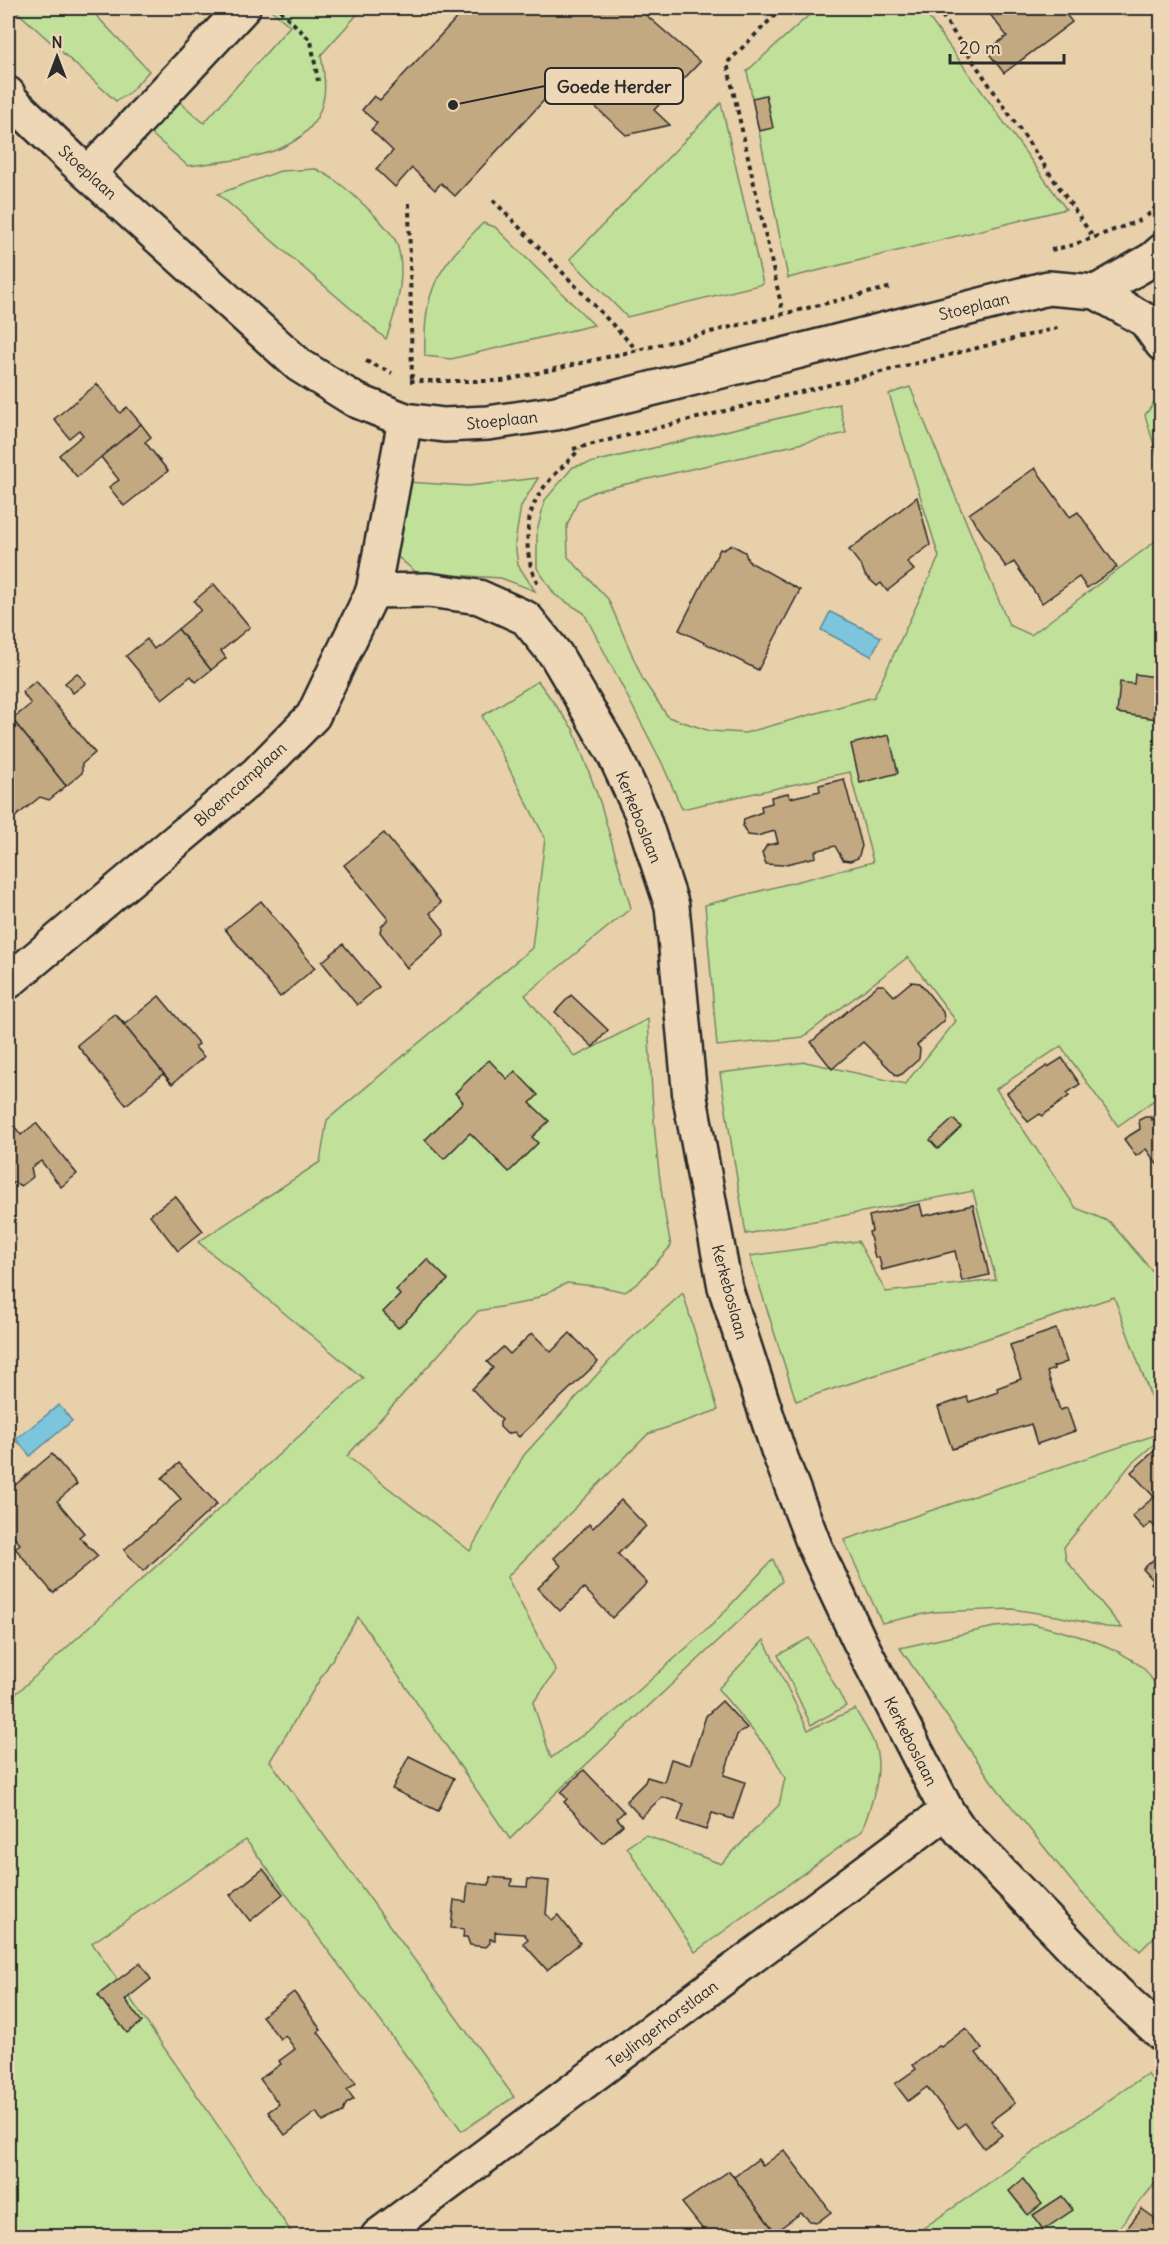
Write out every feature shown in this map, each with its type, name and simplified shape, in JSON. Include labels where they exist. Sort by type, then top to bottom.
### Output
[{"type":"street","points":[[89,173],[243,8]]},
{"type":"street","name":"Stoeplaan","points":[[8,98],[299,365],[355,400],[405,420],[444,425],[477,424],[556,413],[1048,288],[1096,292]]},
{"type":"street","points":[[1161,251],[1153,259],[1096,292],[1144,320],[1161,344]]},
{"type":"street","name":"Bloemcamplaan","points":[[8,982],[256,774],[313,716],[373,591],[405,420]]},
{"type":"street","name":"Kerkeboslaan","points":[[373,591],[428,590],[479,597],[526,618],[556,655],[618,763],[641,812],[672,906],[690,1098],[725,1287],[778,1450],[815,1547],[859,1640],[947,1811],[960,1830],[1116,1992],[1161,2034]]},
{"type":"street","name":"Teylingerhorstlaan","points":[[378,2236],[947,1811]]},
{"type":"path","points":[[277,8],[311,41],[318,81]]},
{"type":"path","points":[[782,8],[727,63],[783,313]]},
{"type":"path","points":[[937,8],[1093,237]]},
{"type":"path","points":[[493,200],[638,350]]},
{"type":"path","points":[[1050,250],[1146,218],[1161,201]]},
{"type":"path","points":[[409,203],[412,382],[502,381],[899,286]]},
{"type":"path","points":[[544,593],[532,574],[527,550],[535,502],[550,480],[582,447]]},
{"type":"green space","points":[[13,8],[89,8],[149,71],[128,94],[116,101]]},
{"type":"green space","points":[[269,8],[363,8],[321,55],[325,84],[323,101],[315,120],[303,135],[269,153],[188,166],[147,130],[178,98],[204,123],[290,26]]},
{"type":"green space","points":[[817,8],[922,8],[1066,209],[788,278],[747,71]]},
{"type":"green space","points":[[721,103],[763,284],[627,317],[570,259]]},
{"type":"green space","points":[[316,169],[334,179],[360,201],[394,237],[397,244],[401,280],[394,316],[386,339],[218,194],[280,171]]},
{"type":"green space","points":[[483,223],[495,227],[594,325],[451,359],[425,356],[427,313],[430,296],[436,282],[454,254]]},
{"type":"green space","points":[[910,387],[1009,625],[1031,635],[1161,537],[1161,1095],[1118,1126],[1061,1046],[996,1089],[1076,1208],[1110,1222],[1153,1272],[1161,1277],[1161,1424],[1114,1297],[796,1401],[750,1256],[858,1241],[886,1292],[996,1280],[973,1191],[746,1234],[720,1073],[806,1062],[905,1084],[956,1021],[908,957],[803,1037],[717,1046],[705,905],[873,862],[850,772],[682,809],[662,763],[584,613],[555,595],[537,568],[537,531],[545,500],[573,467],[839,404],[846,433],[596,491],[578,500],[567,526],[568,557],[608,599],[643,680],[668,717],[710,731],[745,733],[874,697],[939,557],[889,394]]},
{"type":"green space","points":[[1159,396],[1162,399],[1161,468],[1145,415]]},
{"type":"green space","points":[[538,478],[521,506],[515,543],[518,565],[535,591],[501,578],[417,573],[398,557],[394,535],[407,482],[468,486]]},
{"type":"green space","points":[[538,681],[573,729],[600,802],[631,908],[525,995],[575,1057],[648,1019],[658,1161],[671,1246],[639,1282],[625,1292],[567,1283],[528,1302],[478,1311],[347,1456],[470,1551],[524,1455],[624,1345],[683,1293],[718,1410],[648,1434],[507,1577],[556,1671],[533,1703],[551,1758],[617,1710],[713,1624],[773,1559],[782,1581],[510,1839],[358,1617],[270,1761],[514,2097],[462,2131],[246,1840],[92,1943],[294,2236],[8,2236],[8,1701],[363,1378],[198,1242],[320,1162],[327,1120],[532,948],[545,838],[482,716]]},
{"type":"green space","points":[[1161,1433],[1161,1438],[1131,1464],[1064,1547],[1066,1560],[1122,1628],[1012,1609],[933,1612],[882,1623],[844,1540]]},
{"type":"green space","points":[[1033,1624],[1090,1640],[1130,1658],[1150,1676],[1161,1694],[1161,1930],[1140,1951],[1077,1888],[992,1782],[900,1648],[994,1627]]},
{"type":"green space","points":[[809,1638],[846,1706],[811,1725],[778,1655]]},
{"type":"green space","points":[[764,1640],[808,1730],[855,1709],[874,1743],[877,1754],[876,1788],[862,1831],[695,1952],[627,1847],[645,1835],[721,1864],[779,1805],[785,1778],[772,1754],[718,1689]]},
{"type":"green space","points":[[1147,2074],[1161,2088],[1161,2170],[1157,2181],[1112,2236],[912,2236]]},
{"type":"water","points":[[830,612],[881,637],[871,656],[821,630]]},
{"type":"water","points":[[59,1405],[72,1421],[30,1456],[16,1439]]},
{"type":"building","points":[[466,8],[638,8],[700,62],[654,110],[670,125],[626,135],[577,90],[571,91],[561,82],[455,196],[441,183],[435,190],[412,168],[395,187],[376,169],[393,151],[371,130],[377,123],[362,110],[374,96],[380,100]]},
{"type":"building","points":[[985,8],[1061,8],[1072,22],[1004,73],[987,51],[1007,36]]},
{"type":"building","points":[[766,95],[773,128],[759,131],[752,98]]},
{"type":"building","points":[[97,384],[120,413],[127,407],[141,424],[77,477],[59,455],[83,435],[79,430],[69,438],[54,419]]},
{"type":"building","points":[[141,424],[151,437],[145,442],[168,471],[124,506],[109,487],[119,480],[101,457]]},
{"type":"building","points":[[1035,468],[1070,517],[1078,512],[1117,567],[1087,588],[1079,577],[1042,603],[1014,562],[1006,567],[969,514]]},
{"type":"building","points":[[917,497],[930,545],[907,562],[914,570],[887,591],[881,583],[877,586],[865,575],[849,550]]},
{"type":"building","points":[[732,545],[745,552],[748,561],[800,590],[758,670],[679,630],[720,549],[723,550]]},
{"type":"building","points":[[214,584],[250,627],[221,651],[226,658],[211,670],[178,629],[201,610],[194,601]]},
{"type":"building","points":[[178,629],[211,670],[196,682],[191,676],[162,699],[126,656],[147,639],[154,649]]},
{"type":"building","points":[[77,673],[86,683],[73,693],[65,683]]},
{"type":"building","points":[[1135,674],[1162,678],[1162,731],[1157,719],[1117,713],[1120,682],[1134,684]]},
{"type":"building","points":[[36,681],[95,753],[82,764],[82,773],[66,786],[12,719],[31,704],[22,692]]},
{"type":"building","points":[[12,719],[66,786],[49,800],[40,797],[15,817],[8,807],[8,723]]},
{"type":"building","points":[[889,735],[898,773],[860,783],[851,744]]},
{"type":"building","points":[[844,779],[862,846],[858,858],[850,861],[843,860],[835,846],[815,851],[816,857],[782,865],[766,864],[762,853],[767,845],[778,843],[775,831],[757,836],[748,835],[743,827],[744,819],[762,812],[761,806],[772,803],[771,797],[788,793],[790,798],[820,791],[819,785]]},
{"type":"building","points":[[384,833],[441,903],[430,913],[443,929],[444,935],[407,968],[380,932],[388,919],[344,865]]},
{"type":"building","points":[[261,901],[315,968],[280,997],[225,929]]},
{"type":"building","points":[[343,944],[379,987],[357,1005],[322,962]]},
{"type":"building","points":[[911,982],[920,983],[943,1012],[944,1018],[944,1021],[917,1045],[920,1049],[919,1059],[897,1076],[863,1042],[832,1069],[811,1042],[878,985],[884,985],[894,996]]},
{"type":"building","points":[[571,995],[608,1030],[593,1047],[555,1012]]},
{"type":"building","points":[[159,996],[199,1044],[195,1047],[204,1057],[172,1084],[115,1014],[125,1024]]},
{"type":"building","points":[[115,1014],[172,1084],[163,1074],[126,1105],[77,1045]]},
{"type":"building","points":[[1062,1058],[1080,1084],[1067,1093],[1069,1096],[1042,1116],[1040,1114],[1028,1122],[1007,1093]]},
{"type":"building","points":[[489,1060],[507,1079],[515,1071],[538,1095],[530,1103],[549,1121],[532,1137],[538,1143],[509,1172],[470,1133],[444,1159],[425,1140],[463,1102],[455,1093]]},
{"type":"building","points":[[1151,1117],[1152,1120],[1155,1117],[1158,1122],[1162,1119],[1162,1171],[1146,1149],[1136,1156],[1124,1139],[1140,1129],[1139,1120]]},
{"type":"building","points":[[8,1118],[21,1135],[36,1123],[77,1174],[61,1187],[41,1161],[31,1168],[33,1177],[21,1186],[14,1182],[8,1188]]},
{"type":"building","points":[[953,1119],[961,1127],[938,1149],[930,1140]]},
{"type":"building","points":[[175,1196],[203,1231],[178,1251],[150,1215]]},
{"type":"building","points":[[920,1204],[923,1216],[973,1205],[989,1275],[962,1281],[955,1251],[882,1270],[879,1257],[875,1258],[869,1232],[872,1231],[869,1216]]},
{"type":"building","points":[[427,1259],[448,1280],[398,1328],[383,1312],[400,1295],[396,1290]]},
{"type":"building","points":[[1056,1329],[1067,1362],[1047,1372],[1060,1410],[1067,1408],[1075,1431],[1037,1444],[1031,1424],[952,1449],[938,1407],[967,1397],[969,1402],[998,1392],[997,1388],[1021,1379],[1010,1345]]},
{"type":"building","points":[[532,1333],[551,1352],[570,1333],[598,1362],[519,1437],[514,1432],[507,1434],[500,1427],[502,1420],[472,1389],[493,1368],[487,1362],[503,1347],[510,1354]]},
{"type":"building","points":[[1162,1444],[1162,1494],[1156,1499],[1131,1472]]},
{"type":"building","points":[[52,1454],[77,1484],[57,1501],[84,1533],[79,1537],[98,1556],[53,1593],[15,1548],[20,1544],[14,1537],[8,1542],[8,1491]]},
{"type":"building","points":[[179,1463],[217,1504],[143,1571],[124,1550],[181,1499],[162,1478]]},
{"type":"building","points":[[1154,1497],[1162,1506],[1162,1534],[1151,1523],[1144,1529],[1132,1516]]},
{"type":"building","points":[[621,1500],[646,1526],[618,1554],[647,1583],[612,1618],[584,1588],[560,1611],[538,1588],[561,1566],[554,1558],[589,1524],[593,1528]]},
{"type":"building","points":[[1162,1552],[1162,1595],[1151,1583],[1154,1581],[1143,1569]]},
{"type":"building","points":[[722,1701],[747,1728],[737,1735],[724,1775],[745,1782],[733,1819],[712,1813],[706,1830],[678,1821],[684,1804],[662,1797],[641,1817],[626,1801],[647,1777],[664,1782],[671,1759],[690,1765],[706,1716]]},
{"type":"building","points":[[409,1756],[454,1778],[438,1811],[392,1789]]},
{"type":"building","points":[[584,1770],[624,1812],[617,1818],[623,1825],[603,1843],[564,1802],[567,1799],[561,1792]]},
{"type":"building","points":[[263,1869],[283,1894],[250,1921],[230,1895]]},
{"type":"building","points":[[490,1877],[512,1879],[511,1886],[527,1887],[528,1879],[549,1881],[546,1914],[552,1920],[558,1915],[580,1943],[547,1970],[523,1943],[528,1939],[524,1934],[495,1932],[495,1940],[490,1939],[486,1947],[470,1945],[467,1937],[463,1937],[464,1929],[451,1928],[454,1900],[466,1902],[468,1883],[489,1885]]},
{"type":"building","points":[[140,1963],[151,1979],[125,2000],[142,2022],[127,2033],[98,1995]]},
{"type":"building","points":[[294,1992],[321,2030],[318,2032],[356,2083],[347,2090],[354,2099],[346,2104],[343,2112],[323,2122],[316,2112],[285,2135],[268,2112],[279,2104],[260,2079],[281,2064],[279,2061],[295,2049],[285,2035],[280,2039],[262,2016]]},
{"type":"building","points":[[966,2028],[982,2049],[976,2053],[1015,2103],[991,2121],[1002,2135],[984,2148],[965,2123],[958,2128],[927,2087],[908,2101],[895,2084],[916,2069],[913,2065]]},
{"type":"building","points":[[784,2150],[831,2212],[818,2222],[810,2221],[801,2213],[775,2232],[729,2171],[734,2177],[758,2159],[763,2166]]},
{"type":"building","points":[[729,2171],[775,2232],[770,2236],[708,2236],[682,2203]]},
{"type":"building","points":[[1023,2179],[1042,2204],[1028,2215],[1009,2191]]},
{"type":"building","points":[[1062,2196],[1073,2210],[1043,2230],[1033,2215]]},
{"type":"building","points":[[1142,2209],[1160,2222],[1158,2225],[1162,2228],[1162,2236],[1121,2236]]},
{"type":"place","name":"Goede Herder","points":[[453,105]]}]
